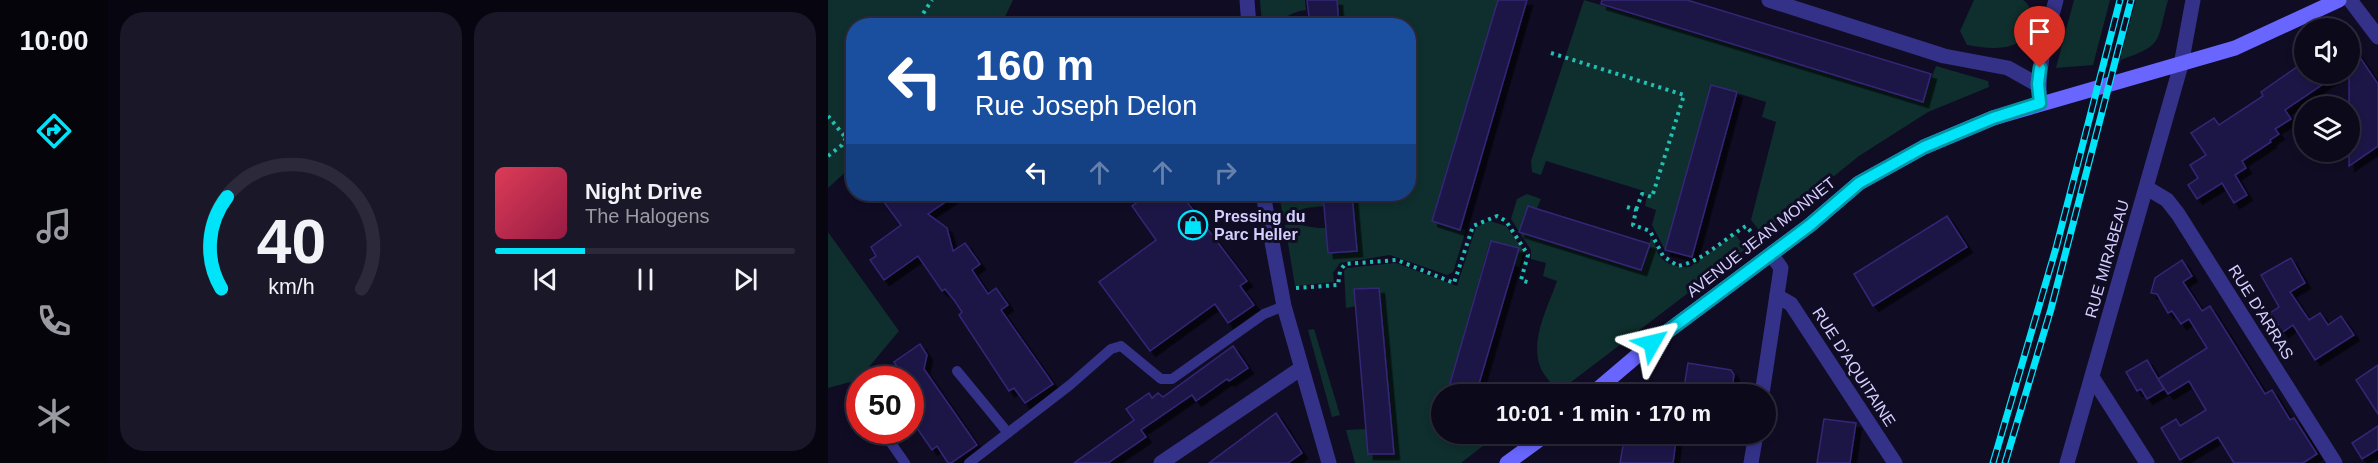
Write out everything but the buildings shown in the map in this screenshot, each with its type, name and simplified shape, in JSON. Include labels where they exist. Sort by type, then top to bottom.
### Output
[{"type":"main road","name":"AVENUE JEAN MONNET","points":[[1604,384],[1652,343],[1810,225],[1859,183],[1924,147],[1993,118],[2040,103],[2235,48],[2339,0]]},
{"type":"main road","points":[[1508,463],[1534,444]]},
{"type":"street","points":[[1247,0],[1248,18]]},
{"type":"street","points":[[1769,0],[1944,56],[2008,68],[2038,84]]},
{"type":"street","name":"RUE MIRABEAU","points":[[2067,463],[2181,65],[2193,0]]},
{"type":"street","points":[[2350,0],[2378,37]]},
{"type":"street","points":[[2040,103],[2038,84],[2054,1]]},
{"type":"street","name":"RUE D'ARRAS","points":[[2147,188],[2167,200],[2178,214],[2335,463]]},
{"type":"street","points":[[1264,201],[1284,306],[1300,369],[1329,463]]},
{"type":"street","points":[[1764,384],[1781,268],[1771,254]]},
{"type":"street","name":"RUE D'AQUITAINE","points":[[1777,296],[1791,304],[1895,463]]},
{"type":"street","points":[[1161,463],[1300,369]]},
{"type":"street","points":[[2092,376],[2147,463]]},
{"type":"street","points":[[1751,463],[1754,444]]},
{"type":"lane","points":[[969,463],[1070,385],[1111,349],[1121,346],[1161,379],[1172,379],[1264,314],[1284,306]]},
{"type":"lane","points":[[957,371],[1008,433]]},
{"type":"lane","points":[[892,444],[905,463]]},
{"type":"path","points":[[920,18],[932,0]]},
{"type":"path","points":[[1551,53],[1684,95],[1652,197],[1642,194],[1633,225],[1650,231],[1663,256],[1678,266],[1693,263],[1717,243],[1746,226],[1771,254]]},
{"type":"path","points":[[828,116],[846,138],[842,145],[828,156]]},
{"type":"path","points":[[1627,207],[1636,210]]},
{"type":"path","points":[[1281,289],[1338,285],[1340,271],[1345,264],[1386,260],[1398,260],[1454,283],[1473,226],[1497,216],[1506,221],[1528,255],[1521,280],[1530,283]]},
{"type":"green space","points":[[828,0],[1013,0],[1004,18],[846,18],[846,171],[828,188]]},
{"type":"green space","points":[[1260,0],[1305,0],[1306,10],[1284,18],[1261,18]]},
{"type":"green space","points":[[1337,0],[1498,0],[1432,221],[1466,230],[1453,272],[1447,275],[1390,255],[1340,263],[1333,273],[1334,282],[1295,286],[1285,225],[1326,228],[1357,251],[1353,201],[1416,201],[1416,18],[1338,18]]},
{"type":"green space","points":[[1584,0],[1922,102],[1936,66],[1988,81],[1989,87],[1928,112],[1859,156],[1762,234],[1751,220],[1776,122],[1762,117],[1766,102],[1711,85],[1665,250],[1652,225],[1656,210],[1645,206],[1647,196],[1643,195],[1644,191],[1546,161],[1541,175],[1532,172],[1531,161]]},
{"type":"green space","points":[[1974,0],[2023,0],[2031,12],[2028,32],[2015,44],[2006,47],[1986,48],[1967,45],[1960,31]]},
{"type":"green space","points":[[2074,0],[2110,0],[2093,65],[2056,68]]},
{"type":"green space","points":[[2136,0],[2168,0],[2156,40],[2144,50],[2120,60]]},
{"type":"green space","points":[[1527,194],[1541,199],[1537,208],[1528,206],[1520,232],[1641,270],[1651,238],[1662,259],[1680,267],[1690,267],[1735,234],[1746,249],[1569,384],[1552,384],[1541,369],[1537,347],[1541,324],[1557,281],[1543,276],[1546,263],[1531,259],[1531,250],[1511,219],[1517,199]]},
{"type":"green space","points":[[1280,201],[1324,201],[1324,206],[1306,208],[1283,216]]},
{"type":"green space","points":[[1490,221],[1506,226],[1524,251],[1519,267],[1514,265],[1518,248],[1490,241],[1450,384],[1431,384],[1431,444],[1485,444],[1461,463],[1355,463],[1346,430],[1366,429],[1368,454],[1394,453],[1379,288],[1354,289],[1356,306],[1346,308],[1344,271],[1347,268],[1396,263],[1457,286],[1476,227]]},
{"type":"green space","points":[[828,232],[899,331],[870,366],[846,366],[846,383],[828,388]]},
{"type":"green space","points":[[1314,329],[1340,415],[1332,417],[1308,330]]},
{"type":"railway","points":[[1993,463],[2056,248],[2120,0]]},
{"type":"railway","points":[[2005,463],[2051,309],[2131,0]]},
{"type":"place","name":"Pressing du Parc Heller","points":[[1193,225]]},
{"type":"route","points":[[1652,343],[1810,225],[1859,183],[1924,147],[1993,118],[2040,103],[2038,84],[2040,68]]}]
